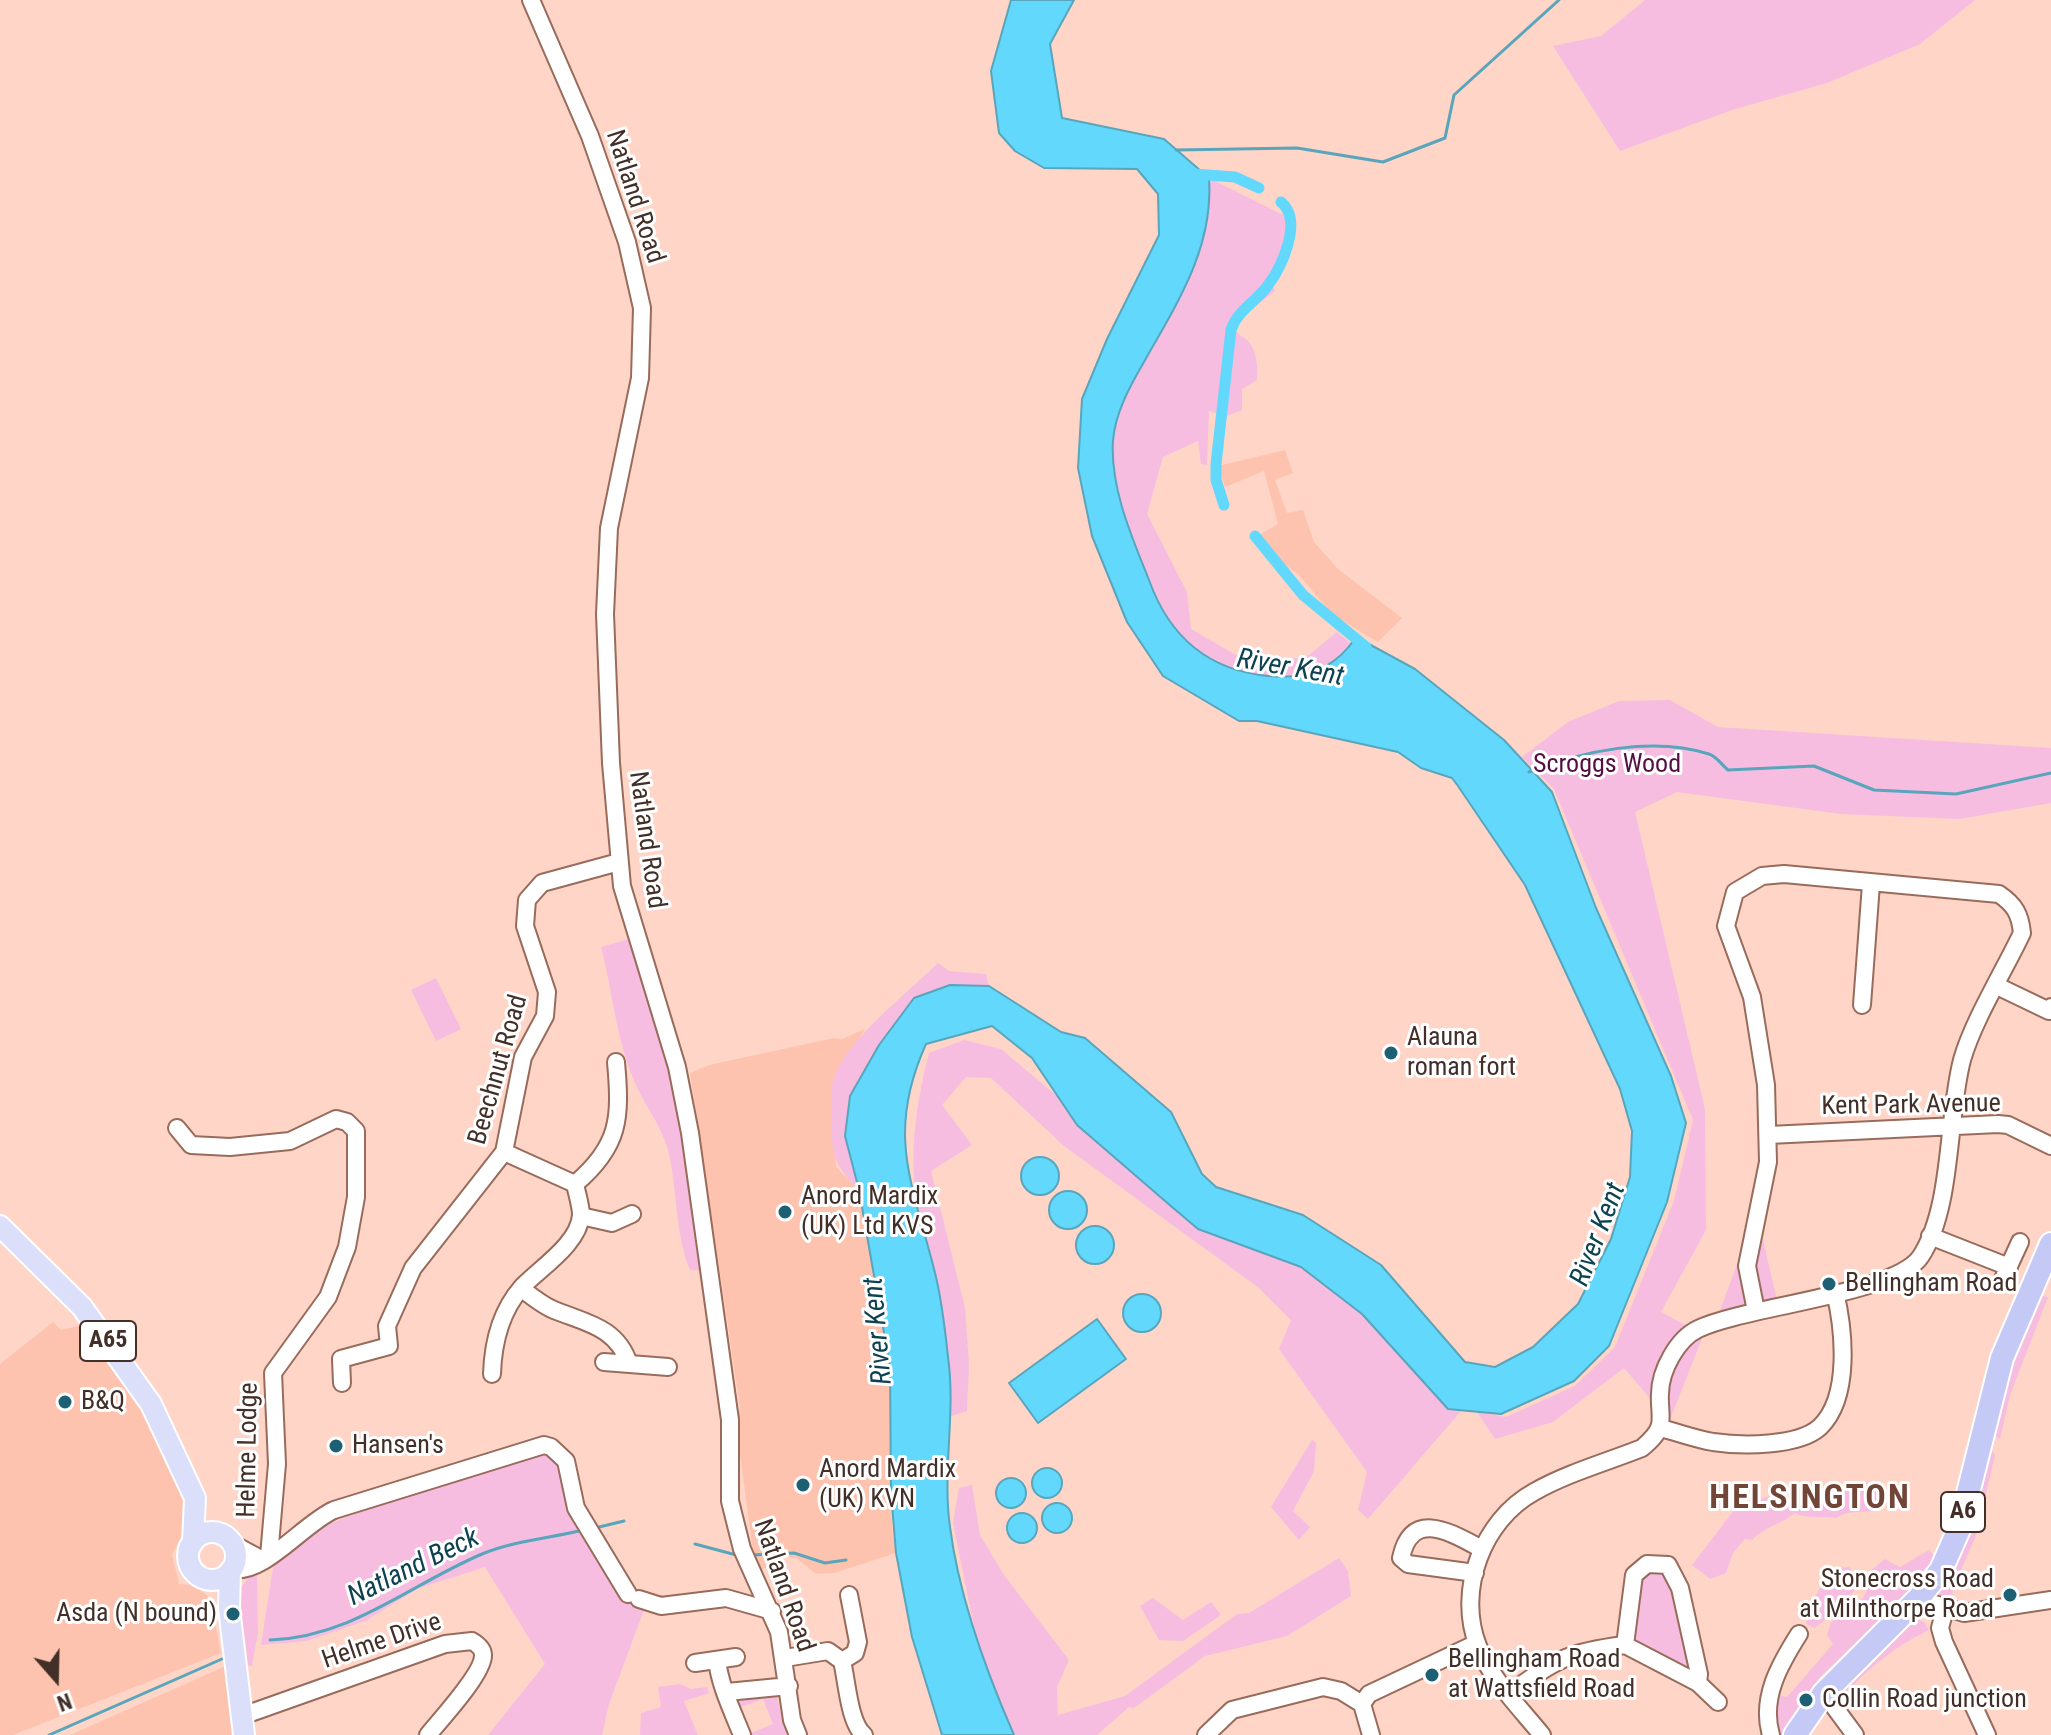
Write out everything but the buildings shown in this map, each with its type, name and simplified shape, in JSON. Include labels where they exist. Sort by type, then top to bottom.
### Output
[{"type":"highway","name":"A6","points":[[1795,1735],[1824,1693],[1918,1599],[1941,1570],[1959,1529],[2002,1358],[2041,1287],[2051,1244]]},
{"type":"main road","name":"A65","points":[[0,1226],[62,1285],[120,1357],[151,1404],[195,1498],[204,1505],[227,1539]]},
{"type":"main road","name":"A65","points":[[195,1498],[189,1561],[196,1573],[207,1579],[229,1608]]},
{"type":"main road","points":[[193,1542],[206,1533],[227,1539],[236,1557],[231,1570],[229,1608],[243,1726]]},
{"type":"main road","points":[[207,1579],[220,1578],[231,1570]]},
{"type":"street","name":"Natland Road","points":[[531,0],[590,136],[627,242],[642,308],[640,378],[609,528],[605,614],[611,763],[619,862],[622,886],[677,1067],[690,1133],[730,1420],[730,1501],[745,1555],[772,1611],[785,1658],[792,1720],[798,1735]]},
{"type":"street","name":"Beechnut Road","points":[[342,1383],[341,1359],[389,1346],[387,1326],[413,1268],[504,1152],[523,1057],[545,1016],[547,992],[525,926],[527,900],[542,883],[619,862]]},
{"type":"street","points":[[1542,1735],[1509,1694],[1477,1643],[1472,1584],[1482,1549],[1501,1516],[1534,1492],[1642,1448],[1660,1428],[1661,1382],[1685,1338],[1708,1325],[1756,1311],[1892,1278],[1908,1270],[1921,1257],[1930,1236],[1944,1180],[1963,1058],[2022,933],[2020,917],[2013,904],[1999,894],[1784,874],[1751,880],[1735,892],[1726,926],[1752,997],[1761,1039],[1769,1135],[1762,1205],[1747,1266],[1756,1311]]},
{"type":"street","points":[[1862,1005],[1871,884]]},
{"type":"street","points":[[1997,986],[2050,1010]]},
{"type":"street","points":[[575,1184],[605,1156],[617,1130],[616,1062]]},
{"type":"street","name":"Helme Lodge","points":[[177,1128],[191,1145],[230,1147],[290,1141],[336,1119],[347,1122],[356,1131],[356,1197],[347,1247],[328,1297],[273,1373],[277,1464],[265,1558]]},
{"type":"street","name":"Kent Park Avenue","points":[[1769,1135],[1952,1124],[2008,1125],[2051,1146]]},
{"type":"street","points":[[504,1152],[575,1184]]},
{"type":"street","points":[[492,1374],[495,1337],[506,1311],[521,1288],[566,1243],[581,1216],[575,1184]]},
{"type":"street","points":[[581,1216],[612,1223],[632,1214]]},
{"type":"street","points":[[1930,1236],[2006,1273],[2020,1242]]},
{"type":"street","points":[[521,1288],[551,1309],[588,1321],[616,1337],[629,1364]]},
{"type":"street","points":[[1660,1428],[1712,1442],[1755,1445],[1799,1438],[1818,1429],[1830,1415],[1843,1366],[1842,1325],[1835,1292]]},
{"type":"street","points":[[604,1362],[668,1367]]},
{"type":"street","points":[[231,1570],[240,1571],[265,1558],[315,1518],[334,1510],[544,1445],[551,1447],[566,1461],[571,1497],[588,1530],[633,1597],[661,1606],[726,1598],[772,1611]]},
{"type":"street","points":[[1475,1573],[1408,1564],[1401,1558],[1403,1548],[1416,1532],[1439,1527],[1482,1549]]},
{"type":"street","points":[[227,1539],[265,1558]]},
{"type":"street","points":[[1625,1645],[1634,1575],[1647,1564],[1668,1565],[1680,1588],[1699,1674],[1698,1683]]},
{"type":"street","points":[[842,1661],[855,1653],[858,1642],[849,1595]]},
{"type":"street","points":[[1918,1599],[1964,1613],[2051,1600]]},
{"type":"street","points":[[1945,1609],[1940,1628],[1944,1642],[1987,1735]]},
{"type":"street","points":[[1771,1735],[1767,1709],[1771,1688],[1799,1634]]},
{"type":"street","name":"Helme Drive","points":[[243,1726],[445,1644],[472,1641],[480,1646],[483,1656],[479,1670],[428,1735]]},
{"type":"street","points":[[1362,1704],[1377,1689],[1477,1643]]},
{"type":"street","points":[[1509,1694],[1561,1657],[1583,1650],[1625,1645],[1698,1683],[1718,1702]]},
{"type":"street","points":[[785,1658],[828,1651],[842,1661],[851,1694],[851,1715],[864,1735]]},
{"type":"street","points":[[695,1663],[736,1657]]},
{"type":"street","points":[[717,1660],[720,1683],[727,1692],[742,1735]]},
{"type":"street","points":[[727,1692],[789,1686]]},
{"type":"street","points":[[1206,1735],[1232,1710],[1323,1687],[1341,1691],[1362,1704],[1371,1735]]},
{"type":"street","points":[[1824,1693],[1855,1735]]},
{"type":"shaded area","points":[[1285,450],[1293,473],[1275,480],[1287,513],[1303,510],[1314,542],[1338,569],[1402,618],[1378,642],[1333,615],[1298,574],[1273,556],[1259,535],[1278,524],[1264,471],[1225,487],[1218,466]]},
{"type":"shaded area","points":[[865,1029],[833,1080],[836,1167],[859,1190],[884,1323],[890,1367],[892,1529],[896,1553],[834,1573],[816,1574],[796,1558],[787,1557],[761,1570],[753,1552],[736,1424],[740,1407],[690,1073],[709,1065],[834,1038],[842,1039]]},
{"type":"shaded area","points":[[53,1322],[61,1330],[82,1325],[94,1333],[150,1418],[185,1502],[185,1531],[172,1554],[179,1584],[194,1585],[210,1598],[221,1653],[13,1735],[0,1735],[0,1364]]},
{"type":"shaded area","points":[[237,1661],[241,1735],[70,1735]]},
{"type":"green space","points":[[1645,0],[1975,0],[1920,44],[1827,83],[1732,110],[1620,151],[1553,46],[1601,36]]},
{"type":"green space","points":[[1209,178],[1283,215],[1287,239],[1282,256],[1268,276],[1275,291],[1237,320],[1234,327],[1251,345],[1257,365],[1257,380],[1242,389],[1242,410],[1226,416],[1209,411],[1207,465],[1201,464],[1198,441],[1163,457],[1147,514],[1187,592],[1191,629],[1236,655],[1304,659],[1337,632],[1351,644],[1327,664],[1291,677],[1263,675],[1227,666],[1196,650],[1184,639],[1163,612],[1147,577],[1124,511],[1116,476],[1113,442],[1120,411],[1133,381],[1180,297],[1199,252],[1209,204]]},
{"type":"green space","name":"Scroggs Wood","points":[[1670,700],[1718,727],[2051,748],[2051,803],[1959,819],[1841,814],[1677,792],[1635,812],[1705,1109],[1706,1230],[1661,1312],[1687,1326],[1679,1335],[1653,1402],[1624,1368],[1553,1422],[1495,1439],[1477,1412],[1506,1417],[1575,1386],[1615,1347],[1674,1201],[1693,1120],[1554,789],[1522,757],[1568,722],[1619,701]]},
{"type":"green space","points":[[629,939],[669,1059],[687,1137],[705,1271],[690,1270],[681,1240],[668,1150],[633,1078],[618,1030],[601,947]]},
{"type":"green space","points":[[938,963],[949,971],[986,974],[989,986],[950,985],[914,998],[879,1045],[850,1096],[845,1136],[859,1190],[839,1166],[834,1150],[833,1082],[839,1067],[862,1035]]},
{"type":"green space","points":[[436,978],[461,1029],[436,1041],[411,990]]},
{"type":"green space","points":[[964,1040],[1001,1049],[1063,1101],[1077,1125],[1198,1229],[1301,1267],[1363,1314],[1448,1409],[1461,1411],[1368,1519],[1358,1510],[1367,1472],[1279,1349],[1291,1320],[1259,1288],[1064,1146],[991,1078],[966,1077],[942,1105],[972,1145],[931,1171],[965,1308],[969,1364],[967,1411],[949,1417],[948,1364],[942,1311],[917,1198],[914,1136],[929,1053]]},
{"type":"green space","points":[[1760,1227],[1777,1300],[1761,1303],[1753,1276]]},
{"type":"green space","points":[[1744,1245],[1751,1307],[1718,1316]]},
{"type":"green space","points":[[2040,1295],[2048,1297],[2010,1395],[2000,1439],[1992,1435],[2000,1388]]},
{"type":"green space","points":[[1705,1331],[1669,1422],[1664,1396],[1671,1370],[1686,1348]]},
{"type":"green space","points":[[1312,1440],[1316,1443],[1314,1471],[1293,1511],[1310,1527],[1299,1540],[1271,1507]]},
{"type":"green space","points":[[1988,1445],[1995,1455],[1976,1536],[1953,1588],[1952,1602],[1936,1597],[1935,1593]]},
{"type":"green space","points":[[549,1450],[563,1466],[564,1483],[645,1607],[609,1704],[602,1735],[488,1735],[545,1664],[485,1567],[419,1588],[365,1621],[306,1641],[261,1645],[274,1561],[317,1529],[419,1488]]},
{"type":"green space","points":[[1863,1482],[1882,1485],[1888,1495],[1880,1508],[1836,1518],[1795,1513],[1752,1540],[1745,1539],[1733,1553],[1726,1573],[1710,1579],[1692,1565],[1738,1505],[1775,1495],[1781,1503],[1805,1483],[1832,1498]]},
{"type":"green space","points":[[972,1485],[980,1535],[1004,1575],[1069,1660],[1057,1687],[1058,1715],[1125,1696],[1237,1614],[1249,1613],[1339,1558],[1348,1571],[1351,1596],[1287,1636],[1205,1656],[1134,1708],[1129,1707],[1097,1735],[1014,1735],[982,1664],[953,1523],[959,1488]]},
{"type":"green space","points":[[1929,1550],[1937,1560],[1882,1629],[1859,1640],[1821,1676],[1783,1735],[1766,1735],[1760,1713],[1763,1703],[1777,1695],[1787,1697],[1833,1644],[1827,1635],[1831,1622],[1859,1603],[1867,1589],[1869,1572],[1885,1559],[1900,1567]]},
{"type":"green space","points":[[1849,1567],[1860,1580],[1848,1601],[1815,1628],[1806,1624],[1811,1604],[1831,1569]]},
{"type":"green space","points":[[1652,1571],[1665,1572],[1673,1581],[1693,1666],[1689,1671],[1635,1639],[1640,1578]]},
{"type":"green space","points":[[257,1575],[258,1632],[252,1666],[247,1665],[245,1648],[242,1647],[238,1592],[248,1578]]},
{"type":"green space","points":[[1153,1598],[1183,1620],[1211,1602],[1221,1615],[1183,1641],[1159,1640],[1140,1606]]},
{"type":"green space","points":[[1915,1618],[1924,1622],[1929,1630],[1880,1661],[1839,1701],[1837,1695],[1908,1620]]},
{"type":"green space","points":[[680,1684],[691,1689],[707,1687],[709,1693],[684,1701],[698,1735],[640,1735],[641,1713],[661,1707],[658,1687]]},
{"type":"green space","points":[[776,1694],[787,1735],[747,1735],[749,1726],[751,1733],[773,1724],[763,1699],[741,1707],[744,1715],[737,1707],[740,1699]]},
{"type":"water","points":[[1011,0],[1074,0],[1050,44],[1062,118],[1164,139],[1209,178],[1206,228],[1191,274],[1124,400],[1113,441],[1115,476],[1124,512],[1157,600],[1167,618],[1193,647],[1209,658],[1226,666],[1268,676],[1294,676],[1318,670],[1339,657],[1356,637],[1415,669],[1504,740],[1552,792],[1596,908],[1671,1076],[1686,1123],[1667,1202],[1609,1346],[1574,1381],[1501,1414],[1448,1409],[1362,1314],[1301,1267],[1198,1229],[1077,1125],[1032,1058],[992,1026],[926,1044],[914,1076],[905,1133],[912,1185],[937,1283],[946,1336],[951,1399],[947,1485],[950,1527],[960,1580],[975,1633],[1014,1735],[942,1735],[912,1637],[896,1553],[891,1492],[890,1367],[859,1190],[845,1136],[850,1096],[879,1045],[914,998],[950,985],[989,986],[1061,1032],[1085,1038],[1171,1112],[1202,1174],[1216,1187],[1303,1215],[1381,1265],[1465,1362],[1495,1367],[1533,1347],[1578,1304],[1611,1239],[1630,1177],[1632,1131],[1620,1089],[1525,885],[1452,778],[1421,768],[1398,752],[1257,721],[1239,721],[1163,676],[1127,622],[1092,536],[1078,468],[1082,399],[1107,339],[1159,235],[1158,194],[1137,169],[1044,168],[1015,151],[999,133],[991,71]]},
{"type":"water","points":[[1040,1157],[1054,1162],[1059,1176],[1054,1190],[1040,1195],[1026,1190],[1021,1176],[1026,1162]]},
{"type":"water","points":[[1068,1191],[1082,1196],[1087,1210],[1082,1224],[1068,1229],[1054,1224],[1049,1210],[1054,1196]]},
{"type":"water","points":[[1095,1226],[1109,1231],[1114,1245],[1109,1259],[1095,1264],[1081,1259],[1076,1245],[1081,1231]]},
{"type":"water","points":[[1142,1294],[1156,1299],[1161,1313],[1156,1327],[1142,1332],[1128,1327],[1123,1313],[1128,1299]]},
{"type":"water","points":[[1097,1319],[1126,1359],[1038,1423],[1009,1383]]},
{"type":"water","points":[[1047,1468],[1058,1472],[1062,1483],[1058,1494],[1047,1498],[1036,1494],[1032,1483],[1036,1472]]},
{"type":"water","points":[[1011,1478],[1022,1482],[1026,1493],[1022,1504],[1011,1508],[1000,1504],[996,1493],[1000,1482]]},
{"type":"water","points":[[1057,1503],[1068,1507],[1072,1518],[1068,1529],[1057,1533],[1046,1529],[1042,1518],[1046,1507]]},
{"type":"water","points":[[1022,1513],[1033,1517],[1037,1528],[1033,1539],[1022,1543],[1011,1539],[1007,1528],[1011,1517]]},
{"type":"waterway","points":[[1176,150],[1297,148],[1383,162],[1445,138],[1454,95],[1559,0]]},
{"type":"waterway","points":[[1194,174],[1235,177],[1259,188]]},
{"type":"waterway","points":[[1224,505],[1216,480],[1216,464],[1231,330],[1242,312],[1266,288],[1288,245],[1290,221],[1288,210],[1281,202]]},
{"type":"waterway","points":[[1255,536],[1303,595],[1366,647]]},
{"type":"waterway","points":[[1529,772],[1594,752],[1665,746],[1709,754],[1728,770],[1814,766],[1874,790],[1956,794],[2051,773]]},
{"type":"waterway","name":"Natland Beck","points":[[595,1528],[624,1521]]},
{"type":"waterway","name":"Natland Beck","points":[[270,1640],[300,1637],[354,1620],[482,1554],[583,1530]]},
{"type":"waterway","name":"Natland Beck","points":[[695,1544],[740,1556]]},
{"type":"waterway","name":"Natland Beck","points":[[751,1555],[794,1553],[825,1563],[846,1560]]},
{"type":"waterway","name":"Natland Beck","points":[[49,1735],[222,1659]]},
{"type":"place","name":"Alauna roman fort","points":[[1391,1053]]},
{"type":"place","name":"Anord Mardix (UK) Ltd KVS","points":[[785,1212]]},
{"type":"place","name":"Bellingham Road","points":[[1829,1284]]},
{"type":"place","name":"B&Q","points":[[65,1402]]},
{"type":"place","name":"Hansen's","points":[[336,1446]]},
{"type":"place","name":"Anord Mardix (UK) KVN","points":[[803,1485]]},
{"type":"place","name":"Stonecross Road at Milnthorpe Road","points":[[2010,1595]]},
{"type":"place","name":"Asda (N bound)","points":[[233,1614]]},
{"type":"place","name":"Bellingham Road at Wattsfield Road","points":[[1432,1675]]},
{"type":"place","name":"Collin Road junction","points":[[1806,1700]]},
{"type":"district","name":"HELSINGTON","points":[[1810,1499]]},
{"type":"water label","name":"River Kent","points":[[1290,669]]},
{"type":"water label","name":"River Kent","points":[[1599,1235]]},
{"type":"water label","name":"River Kent","points":[[879,1331]]}]
